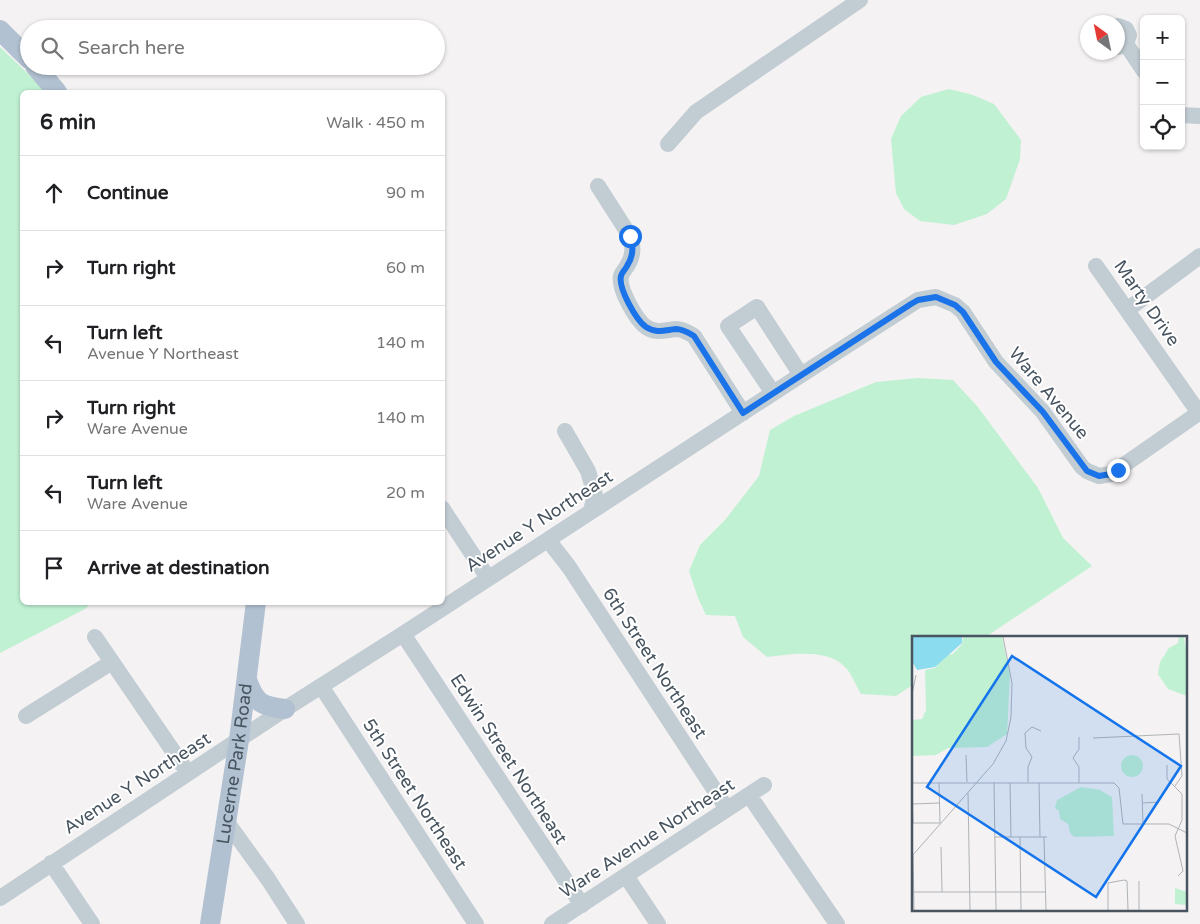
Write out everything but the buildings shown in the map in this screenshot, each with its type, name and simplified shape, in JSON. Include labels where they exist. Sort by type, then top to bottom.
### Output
[{"type":"main road","points":[[0,30],[20,50]]},
{"type":"main road","points":[[43,75],[55,90]]},
{"type":"main road","name":"Lucerne Park Road","points":[[210,924],[239,740],[256,605]]},
{"type":"main road","points":[[246,680],[257,701],[265,706],[284,709]]},
{"type":"street","points":[[668,144],[696,112],[860,0]]},
{"type":"street","points":[[1125,29],[1128,32],[1129,38],[1125,42]]},
{"type":"street","points":[[1125,49],[1140,66]]},
{"type":"street","points":[[1185,114],[1200,116]]},
{"type":"street","points":[[598,186],[630,236],[633,245],[632,256],[622,275],[621,283],[622,290],[633,309],[645,326],[655,331],[676,329],[683,330],[694,336],[743,413]]},
{"type":"street","points":[[1127,310],[1200,256]]},
{"type":"street","name":"Marty Drive","points":[[1096,266],[1199,413]]},
{"type":"street","name":"Avenue Y Northeast","points":[[0,898],[284,709],[918,300],[936,297],[955,305]]},
{"type":"street","name":"Ware Avenue","points":[[955,305],[963,312],[996,362],[1043,412],[1087,471],[1099,476],[1111,474],[1199,413]]},
{"type":"street","points":[[773,393],[728,326],[757,307],[801,374]]},
{"type":"street","points":[[565,431],[588,471],[595,495],[591,511]]},
{"type":"street","points":[[445,513],[488,578]]},
{"type":"street","name":"6th Street Northeast","points":[[548,540],[569,567],[727,809]]},
{"type":"street","name":"Edwin Street Northeast","points":[[403,634],[582,905]]},
{"type":"street","points":[[95,637],[188,773]]},
{"type":"street","points":[[26,716],[112,662]]},
{"type":"street","name":"5th Street Northeast","points":[[322,686],[476,924]]},
{"type":"street","name":"Ware Avenue Northeast","points":[[552,924],[764,786]]},
{"type":"street","points":[[749,795],[837,924]]},
{"type":"street","points":[[226,821],[268,879],[297,924]]},
{"type":"street","points":[[51,863],[92,924]]},
{"type":"street","points":[[626,876],[658,924]]},
{"type":"green space","points":[[0,47],[20,66],[20,75],[29,75],[45,90],[20,90],[20,605],[89,605],[85,609],[0,653]]},
{"type":"green space","points":[[949,89],[973,95],[994,104],[1021,140],[1020,159],[1006,199],[987,214],[954,225],[920,221],[904,209],[896,193],[891,139],[901,116],[921,97]]},
{"type":"green space","points":[[918,378],[953,380],[977,406],[1038,488],[1063,538],[1092,566],[987,636],[912,636],[912,685],[896,696],[861,694],[845,667],[829,657],[808,654],[767,657],[743,637],[735,616],[706,615],[689,571],[700,545],[725,520],[759,476],[770,430],[794,416],[876,382]]},
{"type":"route","points":[[630,236],[633,245],[632,256],[622,275],[621,283],[622,290],[633,309],[645,326],[655,331],[671,331],[676,329],[683,330],[694,336],[743,413],[911,304],[918,300],[936,297],[955,305],[963,312],[996,362],[1043,412],[1087,471],[1099,476],[1111,474],[1118,470]]}]
